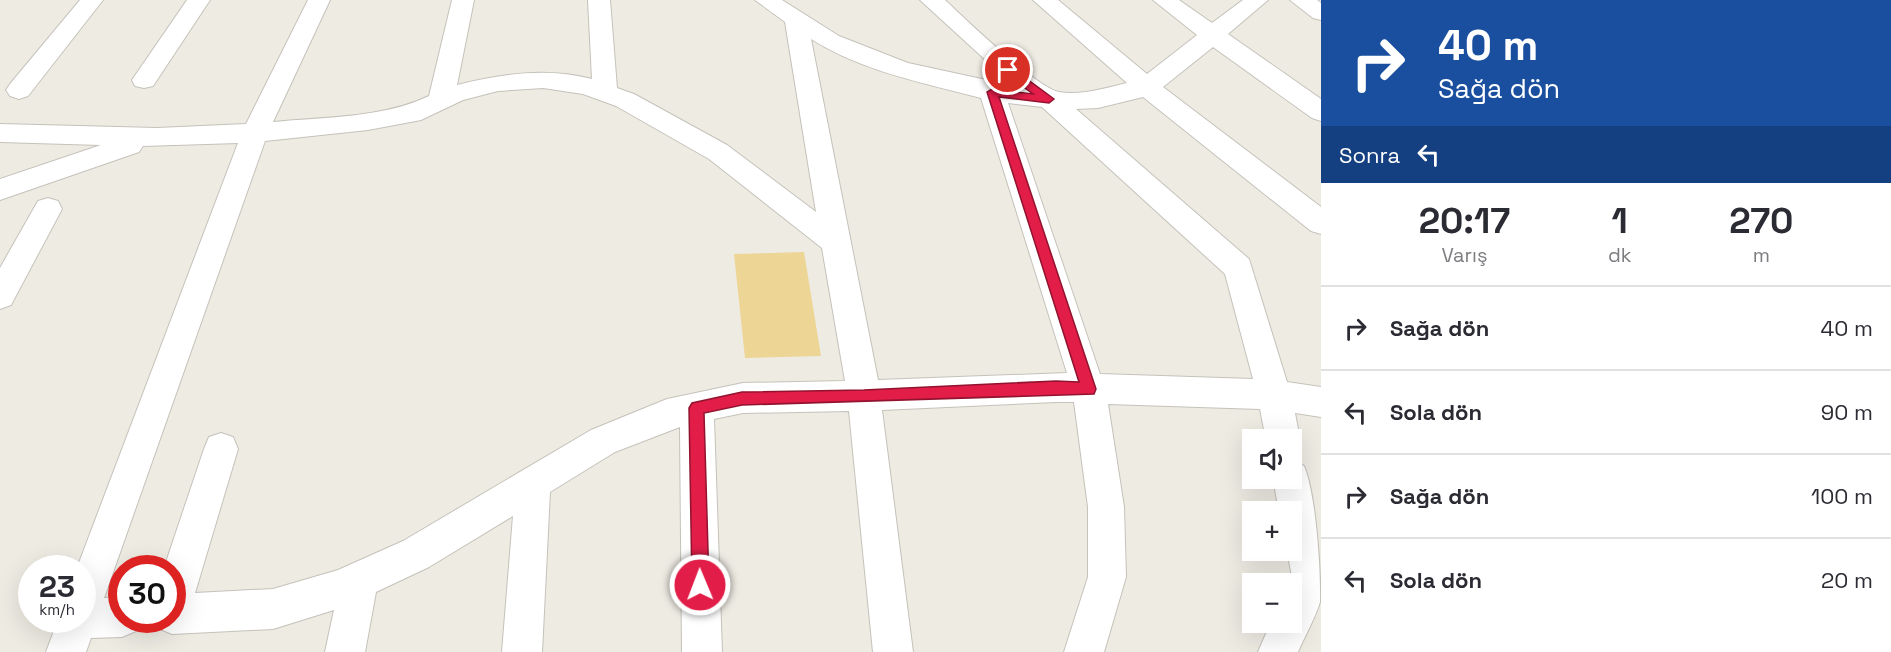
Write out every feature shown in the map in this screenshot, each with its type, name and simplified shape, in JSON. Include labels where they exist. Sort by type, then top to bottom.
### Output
[{"type":"street","points":[[19,90],[92,0]]},
{"type":"street","points":[[144,80],[199,0]]},
{"type":"street","points":[[96,568],[255,133],[320,0]]},
{"type":"street","points":[[441,101],[463,0]]},
{"type":"street","points":[[599,0],[605,92]]},
{"type":"street","points":[[765,0],[831,42],[901,69],[992,92],[1049,99],[1098,99],[1147,87],[1257,0]]},
{"type":"street","points":[[931,0],[1008,70],[1049,99],[1238,268],[1274,394],[1281,429]]},
{"type":"street","points":[[1044,0],[1147,87],[1321,223]]},
{"type":"street","points":[[1164,0],[1321,112]]},
{"type":"street","points":[[1301,0],[1321,13]]},
{"type":"street","points":[[796,21],[864,396],[894,643],[893,652]]},
{"type":"street","points":[[0,133],[157,136],[255,133],[369,121],[421,111],[455,94],[498,83],[543,80],[586,86],[625,100],[718,152],[837,243]]},
{"type":"street","points":[[992,92],[1089,389],[1106,507],[1107,577],[1084,652]]},
{"type":"street","points":[[0,190],[157,136]]},
{"type":"street","points":[[0,296],[48,209]]},
{"type":"street","points":[[186,613],[273,609],[341,588],[416,554],[603,441],[667,414],[742,398],[864,396],[1056,387],[1274,394],[1321,402]]},
{"type":"street","points":[[697,408],[702,652]]},
{"type":"street","points":[[186,560],[221,449]]},
{"type":"street","points":[[522,652],[533,484]]},
{"type":"street","points":[[1293,489],[1311,578],[1302,599]]},
{"type":"street","points":[[345,652],[359,580]]},
{"type":"street","points":[[66,652],[73,633]]},
{"type":"street","points":[[1278,652],[1287,633]]},
{"type":"shaded area","points":[[804,252],[821,356],[745,358],[734,254]]},
{"type":"route","points":[[700,585],[697,408],[742,398],[864,396],[1056,387],[1089,389],[992,92],[1049,99],[1008,70]]}]
